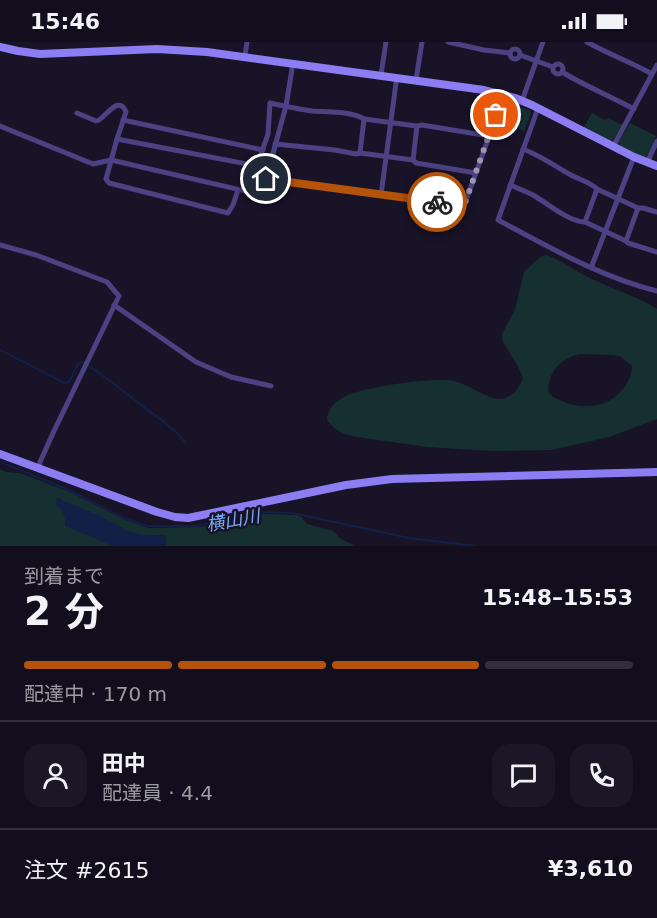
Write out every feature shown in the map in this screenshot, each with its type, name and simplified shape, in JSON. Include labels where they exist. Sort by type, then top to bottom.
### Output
[{"type":"street","points":[[105,42],[106,52]]},
{"type":"street","points":[[245,56],[247,42]]},
{"type":"street","points":[[381,75],[386,42]]},
{"type":"street","points":[[416,80],[422,42]]},
{"type":"street","points":[[448,42],[510,53],[514,59],[520,56],[553,67],[560,65],[562,72],[582,84],[634,109]]},
{"type":"street","points":[[522,100],[543,42]]},
{"type":"street","points":[[587,42],[652,74]]},
{"type":"street","points":[[0,47],[40,54],[181,50],[245,56],[484,90],[522,100],[613,147],[657,166]]},
{"type":"street","points":[[293,63],[286,106],[266,179],[464,206],[504,95]]},
{"type":"street","points":[[613,147],[657,65]]},
{"type":"street","points":[[381,195],[396,83]]},
{"type":"street","points":[[248,192],[268,134],[270,103],[311,111],[339,112],[364,118],[489,136]]},
{"type":"street","points":[[77,113],[99,120],[119,105],[125,108],[126,112],[106,179],[109,183],[228,213],[238,190]]},
{"type":"street","points":[[538,108],[498,219],[591,268],[640,287],[657,291]]},
{"type":"street","points":[[360,153],[364,118]]},
{"type":"street","points":[[123,120],[262,150]]},
{"type":"street","points":[[0,126],[93,164],[111,160],[258,194]]},
{"type":"street","points":[[413,160],[417,126]]},
{"type":"street","points":[[117,139],[257,166]]},
{"type":"street","points":[[648,163],[657,141]]},
{"type":"street","points":[[275,144],[413,160],[416,163],[476,172]]},
{"type":"street","points":[[523,149],[537,154],[618,199],[638,208],[657,212]]},
{"type":"street","points":[[591,268],[634,157]]},
{"type":"street","points":[[510,185],[532,194],[581,223],[585,222],[628,243],[657,252]]},
{"type":"street","points":[[585,222],[597,189]]},
{"type":"street","points":[[626,241],[638,208]]},
{"type":"street","points":[[0,245],[36,255],[107,282],[119,296],[54,431],[39,469]]},
{"type":"street","points":[[114,305],[196,362],[231,377],[271,386]]},
{"type":"street","points":[[0,454],[157,512],[188,518],[346,485],[392,479],[657,472]]},
{"type":"green space","points":[[505,104],[529,110],[531,113],[524,131],[499,121]]},
{"type":"green space","points":[[592,113],[604,120],[609,118],[622,125],[613,140],[610,141],[584,127]]},
{"type":"green space","points":[[630,123],[656,136],[648,156],[644,158],[621,147],[619,142]]},
{"type":"green space","points":[[546,255],[551,257],[657,309],[657,419],[609,437],[551,450],[493,451],[427,447],[357,437],[344,434],[327,420],[332,406],[338,400],[363,390],[389,385],[445,380],[460,383],[493,398],[499,399],[512,395],[523,378],[503,342],[502,334],[515,310],[524,272],[540,257]],"holes":[[[579,354],[620,356],[632,366],[626,385],[611,399],[596,405],[579,406],[558,399],[549,392],[551,376],[559,364],[566,359]]]},
{"type":"green space","points":[[0,469],[20,473],[70,492],[125,520],[149,528],[201,527],[246,515],[296,515],[302,517],[307,524],[333,531],[341,539],[355,546],[0,546]]},
{"type":"water","points":[[57,498],[101,516],[130,532],[166,535],[166,546],[113,546],[65,526],[64,514],[56,504]]},
{"type":"waterway","points":[[0,350],[65,383],[69,382],[78,364],[83,362],[164,422],[185,442]]},
{"type":"waterway","name":"横山川","points":[[0,462],[69,490],[126,519],[148,526],[197,526],[246,514],[292,513],[409,538],[475,546]]},
{"type":"way so far","points":[[437,202],[464,206],[496,115]]},
{"type":"route","points":[[266,179],[437,202]]}]
